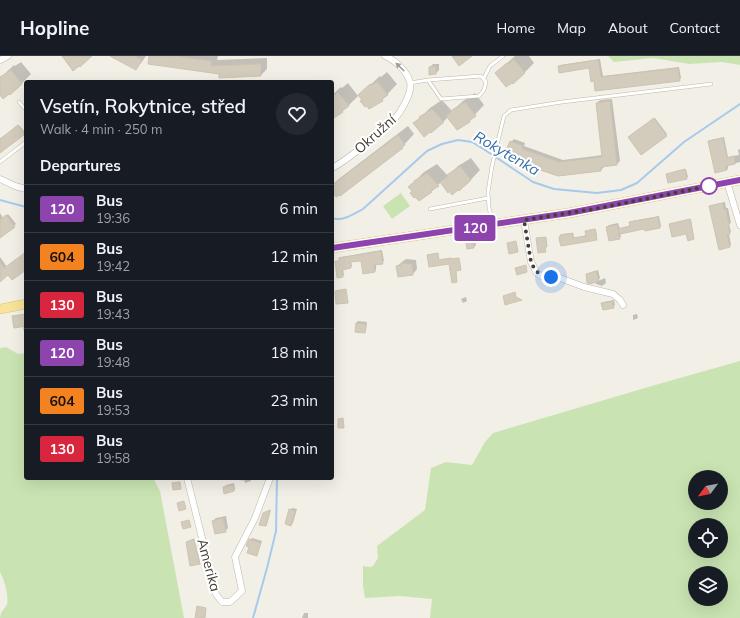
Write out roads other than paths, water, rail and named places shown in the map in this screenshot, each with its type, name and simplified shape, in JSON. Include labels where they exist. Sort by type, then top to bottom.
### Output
[{"type":"main road","points":[[334,248],[600,208],[740,180]]},
{"type":"main road","points":[[0,309],[24,304]]},
{"type":"street","points":[[0,60],[8,56]]},
{"type":"street","points":[[385,56],[390,58],[404,71],[410,83]]},
{"type":"street","name":"Okružní","points":[[334,167],[350,156],[394,121],[406,103],[410,83]]},
{"type":"street","points":[[0,179],[24,188]]},
{"type":"street","points":[[727,182],[740,226]]},
{"type":"street","points":[[524,220],[531,262],[537,273],[541,276],[560,278],[584,287],[614,294],[623,305]]},
{"type":"street","name":"Amerika","points":[[188,480],[216,594],[222,602],[230,602],[242,591],[240,574],[235,557],[255,518],[269,480]]},
{"type":"lane","points":[[428,80],[441,99],[479,96],[484,90],[486,82],[484,78],[490,66],[503,56]]},
{"type":"lane","points":[[410,83],[428,80],[481,76],[484,78]]},
{"type":"lane","points":[[494,224],[488,198],[492,164],[504,116],[511,110],[562,102],[711,84]]},
{"type":"lane","points":[[19,102],[24,108]]},
{"type":"lane","points":[[0,162],[24,144]]},
{"type":"lane","points":[[430,209],[488,198]]},
{"type":"waterway","name":"Rokytenka","points":[[334,218],[344,218],[363,209],[427,151],[442,144],[458,140],[472,142],[533,182],[554,189],[597,193],[621,190],[637,183],[684,142],[740,104]]},
{"type":"waterway","name":"Rokytenka","points":[[0,200],[24,206]]},
{"type":"waterway","points":[[253,618],[276,531],[277,480]]}]
